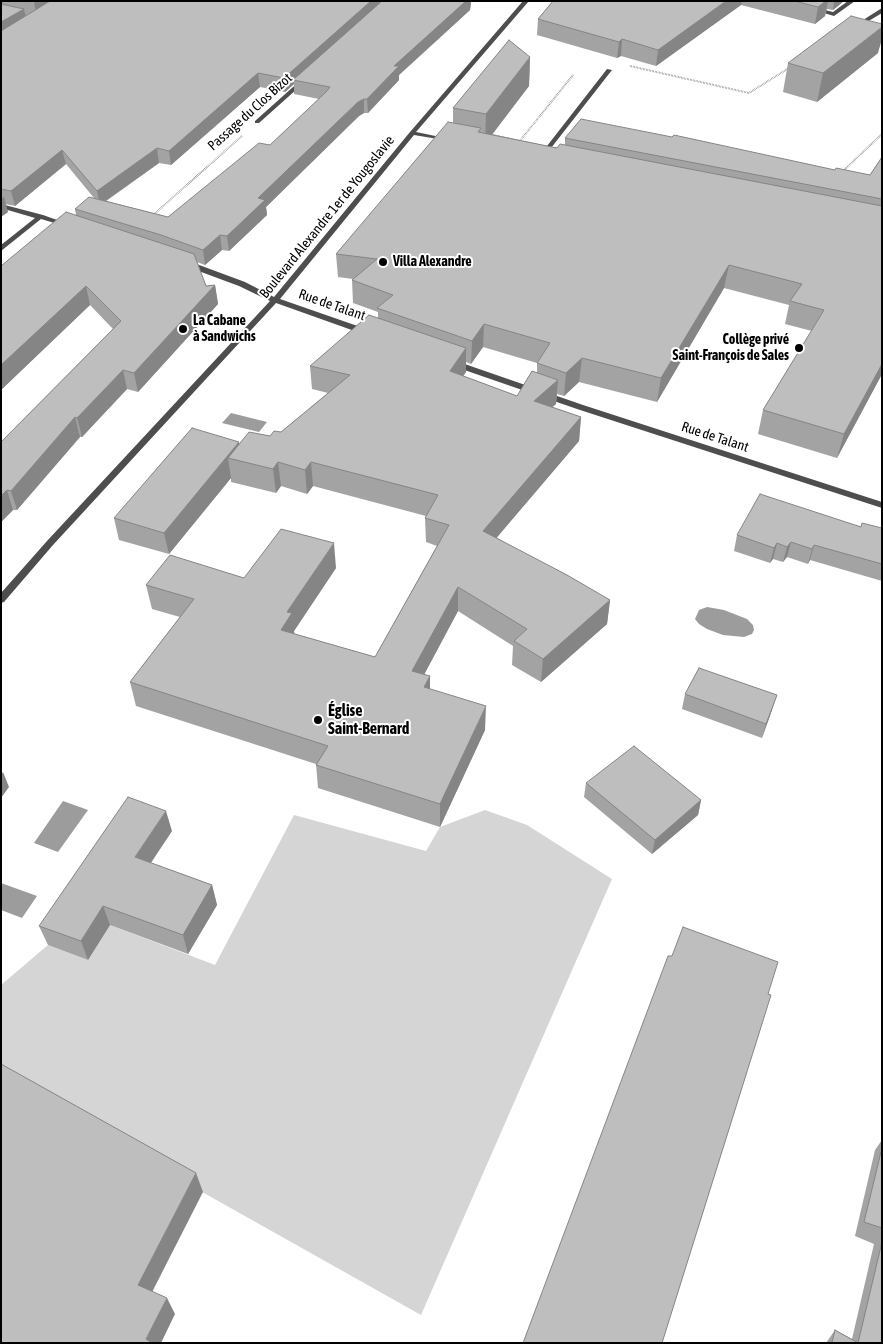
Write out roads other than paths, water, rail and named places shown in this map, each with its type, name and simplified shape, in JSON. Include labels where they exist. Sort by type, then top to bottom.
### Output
[{"type":"street","name":"Boulevard Alexandre 1er de Yougoslavie","points":[[1,600],[50,543],[275,300],[412,133],[526,1]]},
{"type":"street","points":[[808,8],[834,14],[852,1]]},
{"type":"street","points":[[851,30],[882,10]]},
{"type":"street","points":[[540,159],[609,70]]},
{"type":"street","name":"Passage du Clos Bizot","points":[[257,122],[307,78]]},
{"type":"street","points":[[412,133],[457,142]]},
{"type":"street","points":[[530,157],[550,161]]},
{"type":"street","points":[[1,206],[78,228]]},
{"type":"street","points":[[1,249],[41,216]]},
{"type":"street","name":"Rue de Talant","points":[[178,260],[242,284],[275,300],[376,336]]},
{"type":"street","name":"Rue de Talant","points":[[441,358],[580,407],[882,505]]},
{"type":"place","name":"Villa Alexandre","points":[[383,262]]},
{"type":"place","name":"La Cabane à Sandwichs","points":[[183,329]]},
{"type":"place","name":"Collège privé Saint-François de Sales","points":[[799,348]]},
{"type":"place","name":"Église Saint-Bernard","points":[[318,720]]}]
